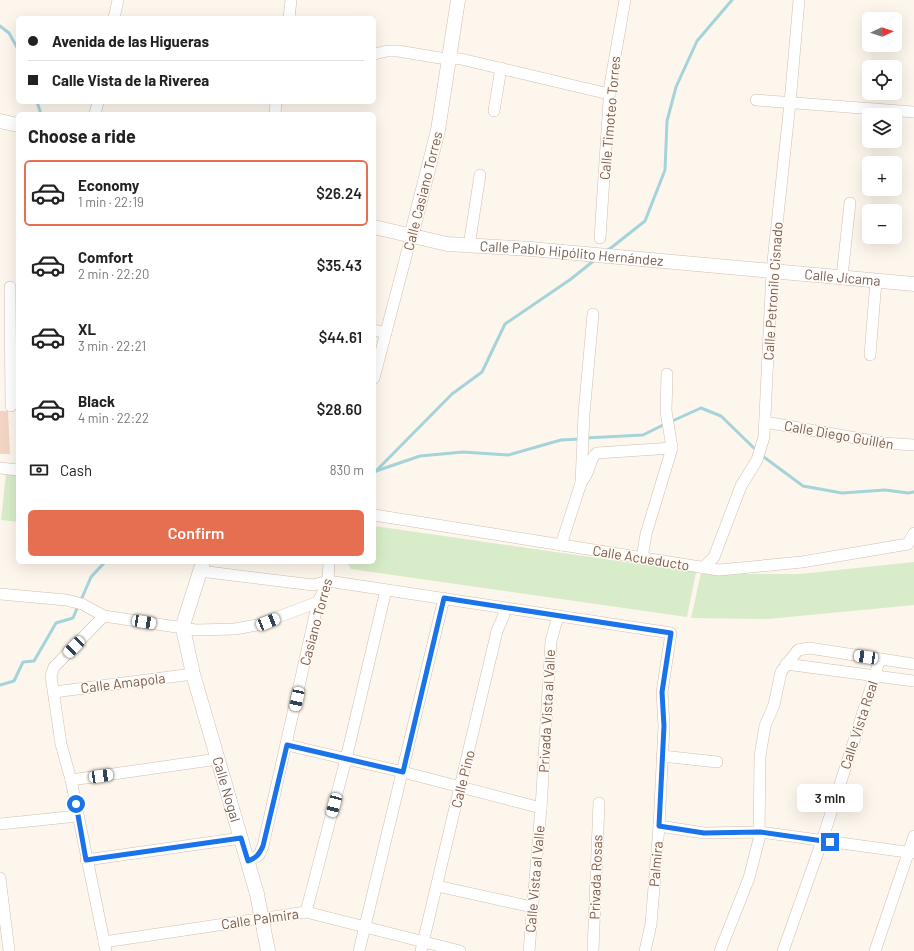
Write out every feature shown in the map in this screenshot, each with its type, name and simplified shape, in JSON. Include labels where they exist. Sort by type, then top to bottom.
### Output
[{"type":"street","points":[[114,16],[118,0]]},
{"type":"street","points":[[289,16],[291,0]]},
{"type":"street","name":"Calle Casiano Torres","points":[[376,370],[438,130],[458,0]]},
{"type":"street","name":"Calle Timoteo Torres","points":[[600,238],[609,94],[625,0]]},
{"type":"street","name":"Calle Petronilo Cisnado","points":[[703,568],[714,557],[741,486],[757,460],[762,444],[765,422],[772,271],[800,0]]},
{"type":"street","points":[[376,53],[387,50],[398,50],[440,58],[461,59],[609,94]]},
{"type":"street","points":[[494,111],[501,68]]},
{"type":"street","points":[[756,100],[914,112]]},
{"type":"street","points":[[0,121],[16,125]]},
{"type":"street","points":[[469,246],[480,175]]},
{"type":"street","points":[[842,277],[850,203]]},
{"type":"street","name":"Calle Pablo Hipólito Hernández","points":[[376,228],[411,237],[469,246],[772,271]]},
{"type":"street","name":"Calle Jícama","points":[[772,271],[914,284]]},
{"type":"street","points":[[870,355],[876,281]]},
{"type":"street","points":[[9,287],[14,369],[12,406]]},
{"type":"street","points":[[561,545],[581,478],[584,414],[593,314]]},
{"type":"street","points":[[376,330],[386,333]]},
{"type":"street","points":[[642,558],[646,534],[672,448],[668,425],[667,374]]},
{"type":"street","name":"Calle Diego Guillén","points":[[765,422],[884,443],[914,445]]},
{"type":"street","points":[[581,478],[587,477],[594,456],[597,453],[672,448]]},
{"type":"street","points":[[0,468],[16,470]]},
{"type":"street","name":"Calle Acueducto","points":[[376,515],[719,570],[802,562],[908,544],[914,533]]},
{"type":"street","name":"Casiano Torres","points":[[248,861],[259,855],[263,846],[287,745],[318,602],[328,581],[329,564]]},
{"type":"street","points":[[183,629],[201,566],[313,585],[328,581],[558,616]]},
{"type":"street","points":[[306,912],[346,759],[386,590]]},
{"type":"street","points":[[0,594],[80,604],[104,616],[183,629],[224,630],[246,627],[268,622],[318,602]]},
{"type":"street","points":[[359,951],[444,598]]},
{"type":"street","name":"Calle Pino","points":[[422,947],[462,787],[498,631],[504,615],[504,608]]},
{"type":"street","points":[[104,616],[52,670],[51,680],[61,744],[71,780],[86,860],[105,946]]},
{"type":"street","name":"Palmira","points":[[558,616],[671,633],[662,692],[664,726],[661,772],[662,783],[651,924],[645,951]]},
{"type":"street","name":"Privada Vista al Valle","points":[[541,808],[551,641],[558,616]]},
{"type":"street","name":"Calle Nogal","points":[[183,629],[193,674],[248,861],[263,918],[268,951]]},
{"type":"street","points":[[720,951],[749,878],[760,832],[760,747],[765,726],[774,705],[778,678],[786,664],[798,650],[809,648],[914,664]]},
{"type":"street","name":"Calle Vista Real","points":[[783,951],[822,840],[880,659]]},
{"type":"street","points":[[786,664],[914,681]]},
{"type":"street","name":"Calle Amapola","points":[[54,692],[193,674]]},
{"type":"street","points":[[287,745],[403,772],[541,808]]},
{"type":"street","points":[[662,756],[717,762]]},
{"type":"street","points":[[71,780],[218,759]]},
{"type":"street","name":"Privada Rosas","points":[[593,951],[599,804]]},
{"type":"street","name":"Calle Vista al Valle","points":[[528,951],[541,808]]},
{"type":"street","points":[[0,824],[78,816]]},
{"type":"street","points":[[659,826],[704,833],[760,832],[911,853]]},
{"type":"street","points":[[875,951],[911,853],[914,836]]},
{"type":"street","points":[[86,860],[241,838]]},
{"type":"street","points":[[0,878],[9,951]]},
{"type":"street","points":[[437,886],[532,907]]},
{"type":"street","name":"Calle Palmira","points":[[105,946],[263,918],[306,912],[365,927],[422,947],[460,951]]},
{"type":"green space","points":[[6,474],[16,475],[16,522],[1,520]]},
{"type":"green space","points":[[376,526],[696,572],[687,617],[351,569],[348,564],[376,564]]},
{"type":"green space","points":[[914,562],[914,605],[768,619],[691,618],[701,573],[800,574]]},
{"type":"building","points":[[0,411],[8,411],[10,454],[0,454]]},
{"type":"waterway","points":[[607,251],[645,221],[665,170],[667,121],[676,87],[697,41],[732,0]]},
{"type":"waterway","points":[[0,26],[9,33],[16,45]]},
{"type":"waterway","points":[[38,104],[40,112]]},
{"type":"waterway","points":[[376,471],[452,394],[482,372],[505,324],[571,279],[596,259]]},
{"type":"waterway","points":[[670,422],[701,408],[721,416],[757,451]]},
{"type":"waterway","points":[[585,438],[643,435],[665,424]]},
{"type":"waterway","points":[[376,471],[420,456],[463,452],[508,455],[561,440],[580,439]]},
{"type":"waterway","points":[[761,455],[803,486],[842,493],[885,490],[908,493],[914,492]]},
{"type":"waterway","points":[[81,600],[91,577],[103,564]]},
{"type":"waterway","points":[[0,685],[14,681],[23,662],[34,661],[56,623],[73,618],[78,606]]},
{"type":"route","points":[[76,804],[86,860],[241,838],[248,861],[253,860],[259,855],[263,846],[287,745],[403,772],[444,598],[671,633],[662,692],[664,726],[659,826],[704,833],[760,832],[830,842]]}]
